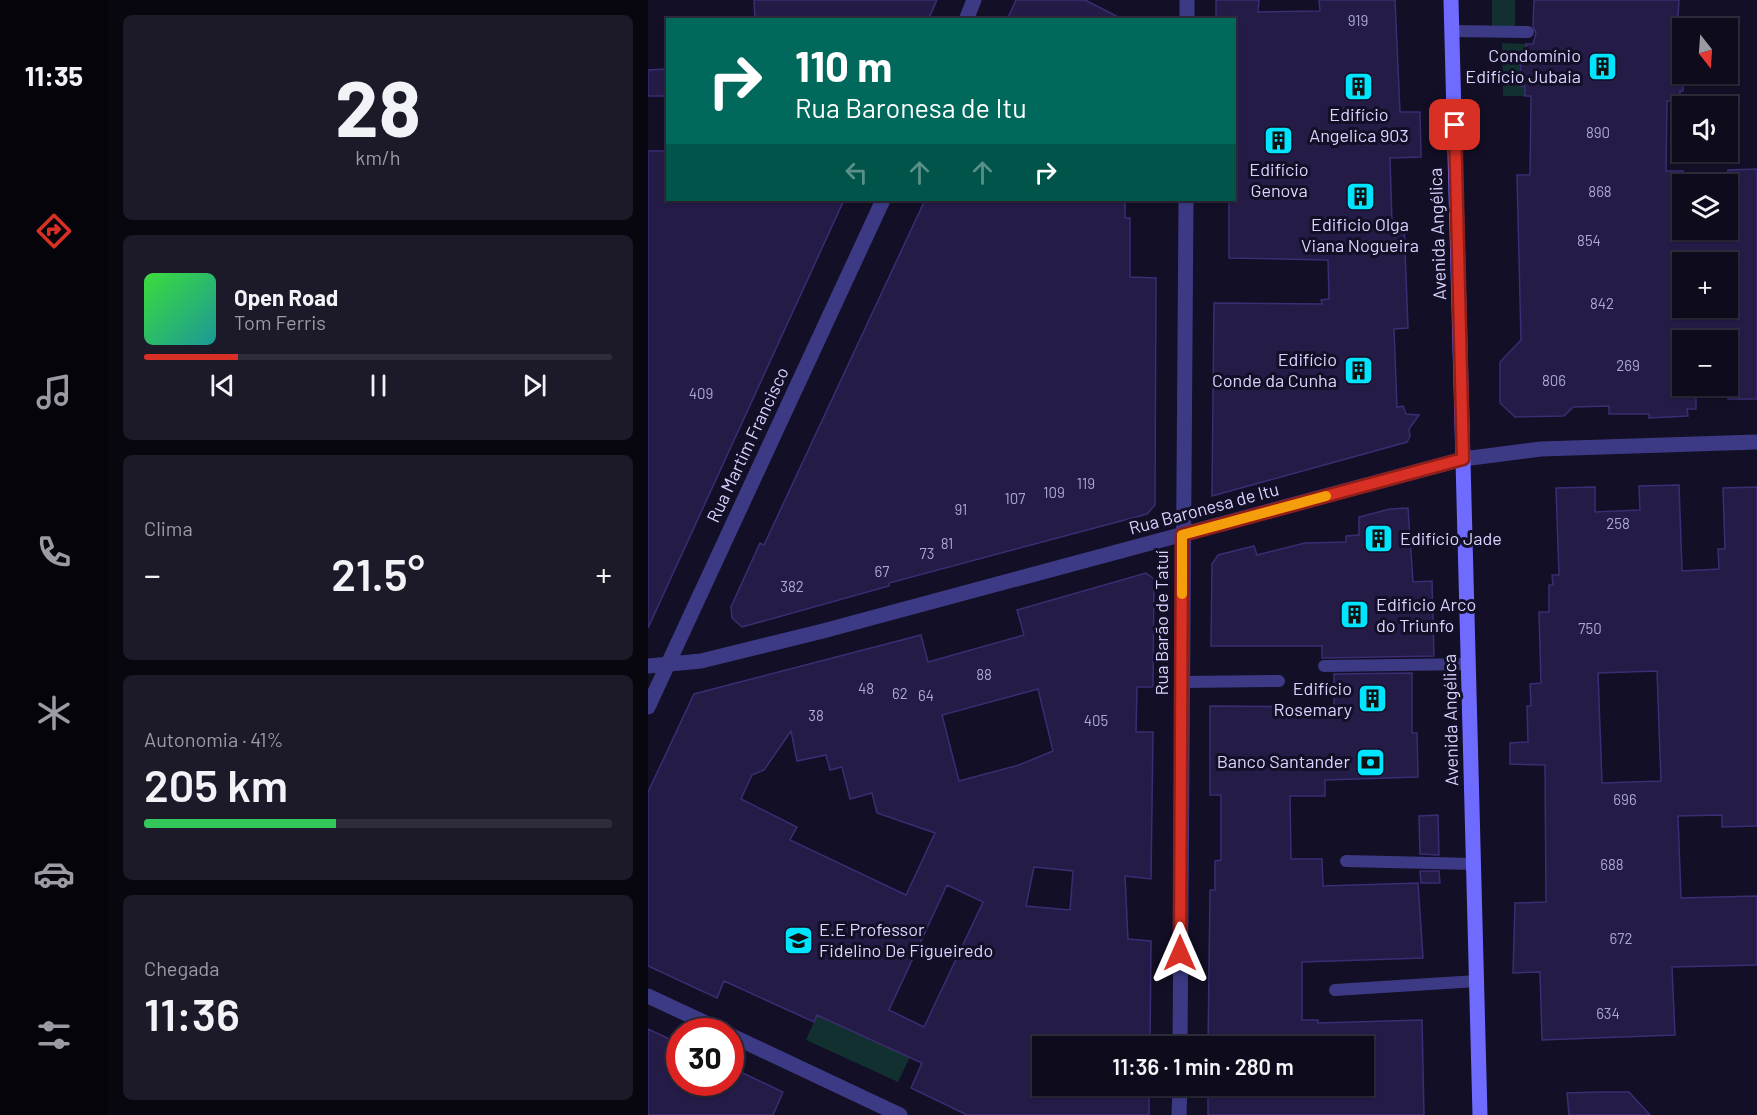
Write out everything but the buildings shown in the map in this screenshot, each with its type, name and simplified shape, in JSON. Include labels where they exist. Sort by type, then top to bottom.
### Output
[{"type":"main road","name":"Avenida Angélica","points":[[1451,0],[1480,1115]]},
{"type":"street","points":[[967,18],[974,0]]},
{"type":"street","points":[[1187,0],[1187,18]]},
{"type":"street","name":"Rua Martim Francisco","points":[[648,707],[883,201]]},
{"type":"street","name":"Rua Barão de Tatuí","points":[[1180,1036],[1186,201]]},
{"type":"street","name":"Rua Baronesa de Itu","points":[[648,666],[701,661],[823,631],[1463,459],[1541,448],[1757,442]]},
{"type":"street","points":[[648,996],[695,1018]]},
{"type":"street","points":[[744,1042],[900,1115]]},
{"type":"street","points":[[1179,1115],[1180,1096]]},
{"type":"lane","points":[[1452,31],[1528,32]]},
{"type":"lane","points":[[1324,666],[1469,664]]},
{"type":"lane","points":[[1182,682],[1279,681]]},
{"type":"lane","points":[[1346,861],[1474,864]]},
{"type":"lane","points":[[1335,990],[1477,981]]},
{"type":"green space","points":[[1492,0],[1515,0],[1515,26],[1492,26]]},
{"type":"green space","points":[[1502,43],[1526,44],[1526,54],[1521,55],[1520,86],[1525,86],[1525,96],[1503,96]]},
{"type":"green space","points":[[817,1015],[910,1057],[898,1082],[806,1040]]},
{"type":"slow traffic","points":[[1182,594],[1182,535],[1326,496]]},
{"type":"place","name":"Condomínio Edifício Jubaia","points":[[1602,66]]},
{"type":"place","name":"Edifício Angelica 903","points":[[1359,86]]},
{"type":"place","name":"Edifício Genova","points":[[1279,141]]},
{"type":"place","name":"Edificio Olga Viana Nogueira","points":[[1360,196]]},
{"type":"place","name":"Edifício Conde da Cunha","points":[[1358,370]]},
{"type":"place","name":"Edifício Jade","points":[[1379,539]]},
{"type":"place","name":"Edificio Arco do Triunfo","points":[[1355,615]]},
{"type":"place","name":"Edifício Rosemary","points":[[1373,699]]},
{"type":"place","name":"Banco Santander","points":[[1371,762]]},
{"type":"place","name":"E.E Professor Fidelino De Figueiredo","points":[[798,940]]},
{"type":"route","points":[[1180,953],[1182,535],[1463,459],[1455,125]]}]
